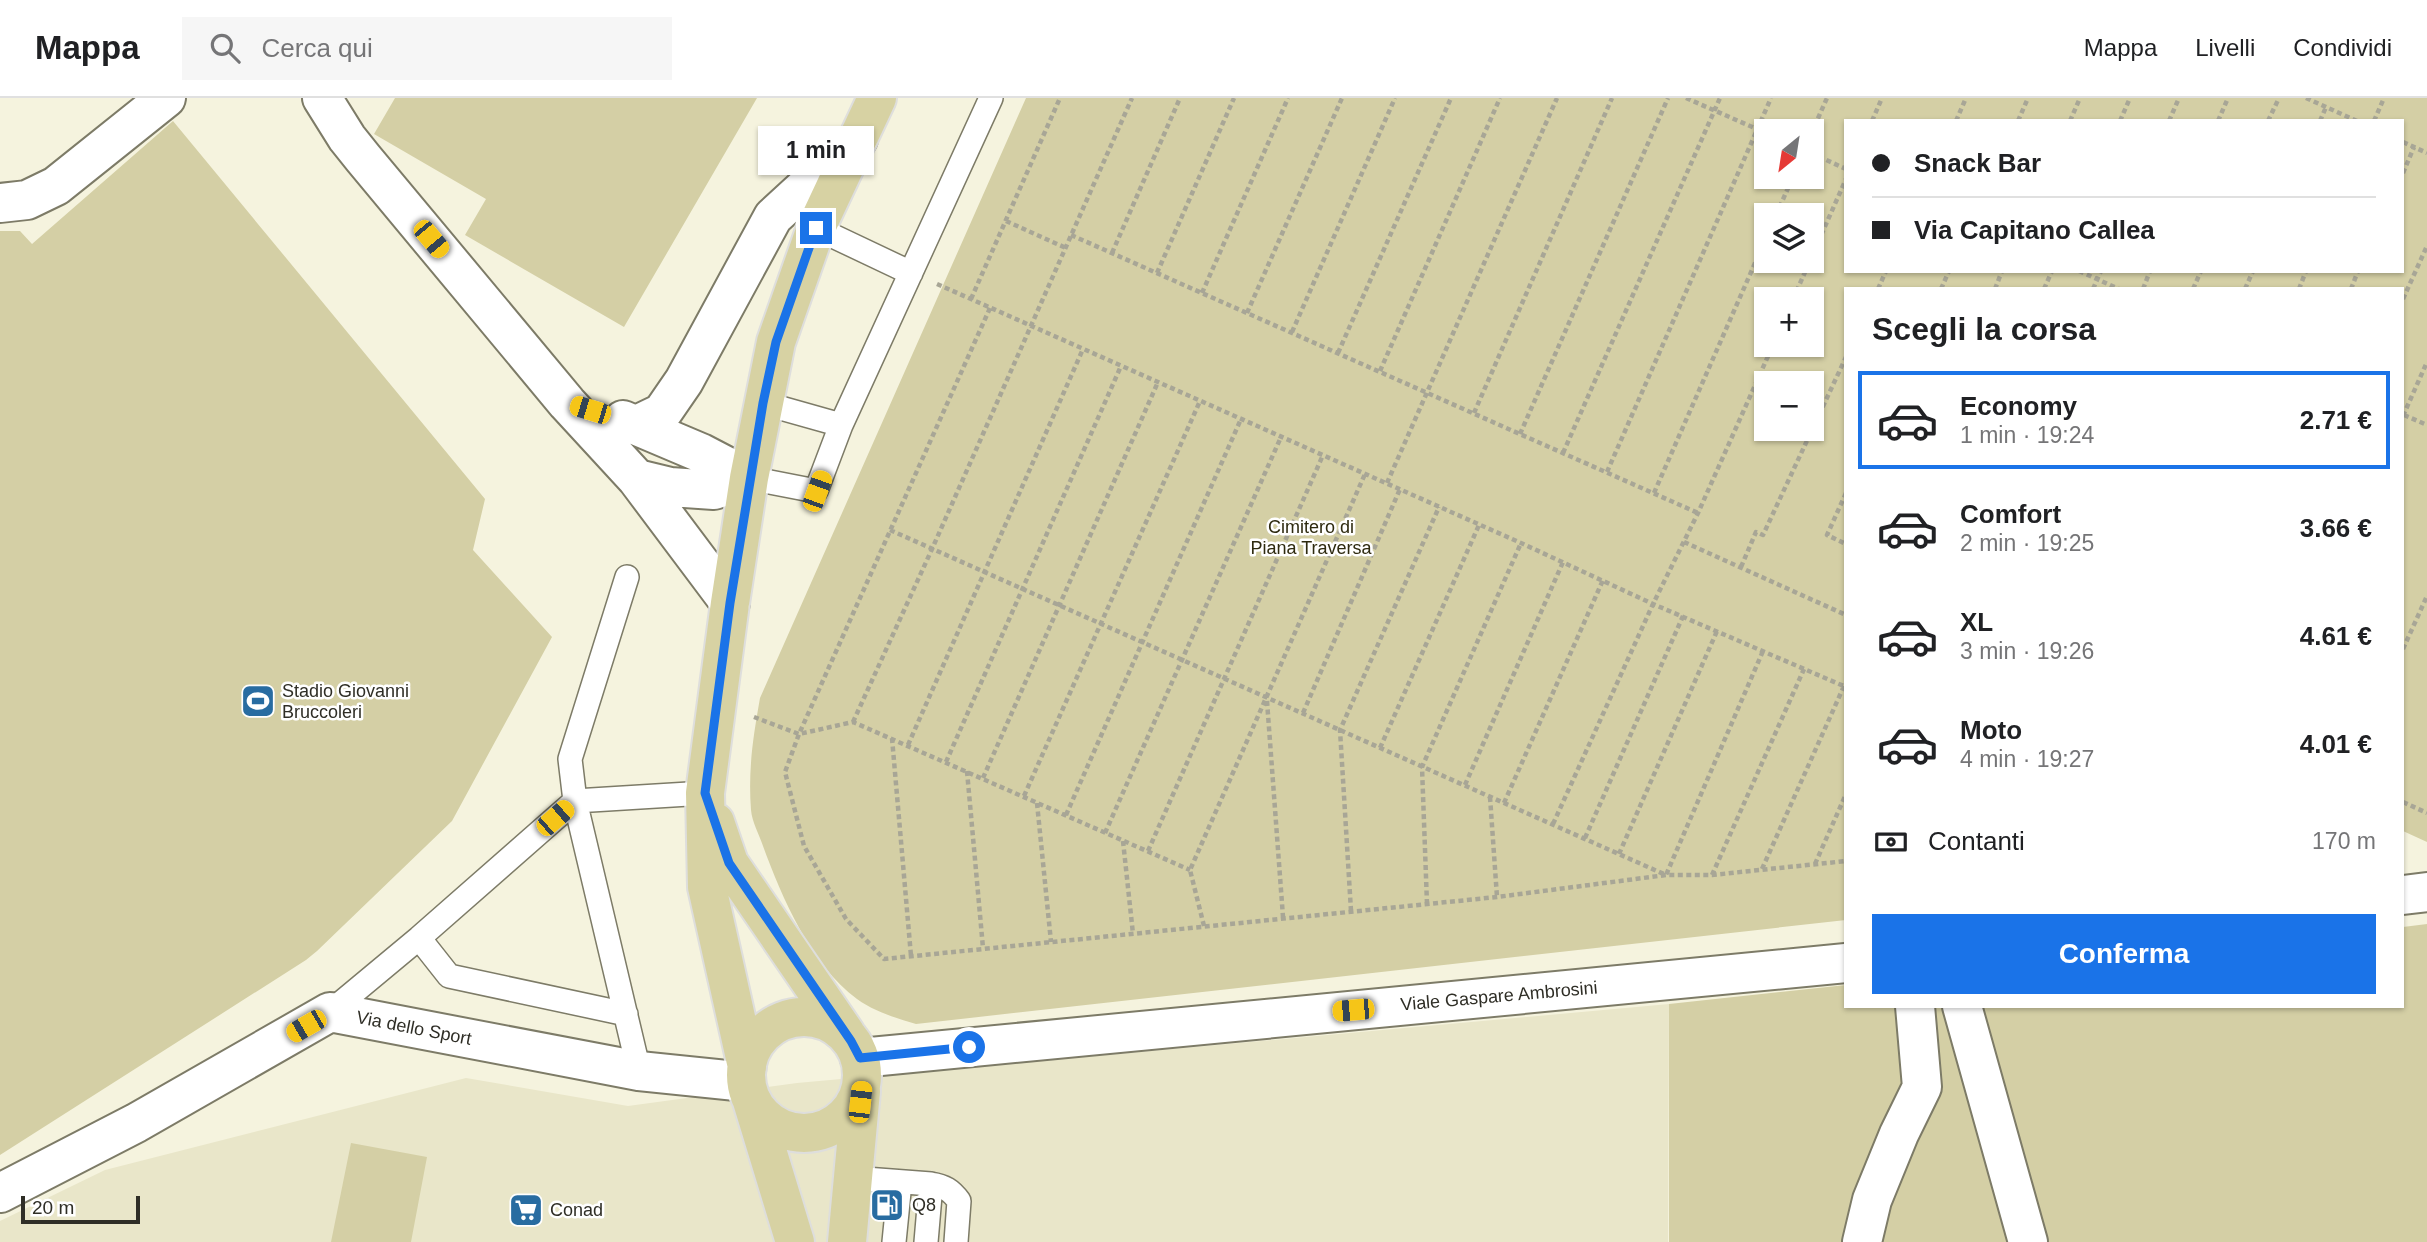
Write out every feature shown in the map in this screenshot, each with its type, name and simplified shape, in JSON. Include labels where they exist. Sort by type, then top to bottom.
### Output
[{"type":"main road","points":[[795,1242],[747,1079],[707,887],[705,793],[749,478],[776,342],[816,228],[877,98]]},
{"type":"main road","points":[[705,793],[729,863],[858,1058],[847,1242]]},
{"type":"main road","points":[[807,1017],[824,1020],[839,1029],[858,1058],[859,1094],[850,1110],[837,1122],[820,1130],[802,1133],[783,1129],[768,1120],[755,1106],[747,1079],[751,1050],[761,1036],[774,1025],[790,1018],[807,1017]]},
{"type":"street","points":[[0,203],[27,200],[56,186],[166,98]]},
{"type":"street","points":[[322,98],[355,148],[567,403],[637,480],[730,603]]},
{"type":"street","points":[[638,425],[662,413],[684,381],[774,217],[858,139]]},
{"type":"street","points":[[567,403],[638,425],[749,478]]},
{"type":"street","points":[[637,480],[670,487],[714,490],[749,478]]},
{"type":"street","points":[[2404,895],[2427,892]]},
{"type":"street","name":"Viale Gaspare Ambrosini","points":[[858,1058],[1844,963]]},
{"type":"street","points":[[1862,1242],[1872,1200],[1922,1087],[1915,1008]]},
{"type":"street","points":[[1963,1008],[2028,1242]]},
{"type":"street","points":[[0,1194],[136,1122],[330,1012]]},
{"type":"street","name":"Via dello Sport","points":[[330,1012],[639,1070],[747,1079]]},
{"type":"lane","points":[[749,478],[817,491],[841,425],[991,98]]},
{"type":"lane","points":[[816,228],[911,272]]},
{"type":"lane","points":[[763,403],[841,425]]},
{"type":"lane","points":[[627,577],[570,759],[575,801],[639,1070]]},
{"type":"lane","points":[[330,1012],[575,801],[705,793]]},
{"type":"lane","points":[[419,938],[449,976],[626,1014]]},
{"type":"lane","points":[[852,1178],[943,1186],[953,1192],[959,1201],[956,1242]]},
{"type":"lane","points":[[894,1242],[900,1182]]},
{"type":"lane","points":[[926,1242],[931,1185]]},
{"type":"path","points":[[971,299],[1060,98]]},
{"type":"path","points":[[853,722],[1132,98]]},
{"type":"path","points":[[1112,253],[1180,98]]},
{"type":"path","points":[[1157,273],[1234,98]]},
{"type":"path","points":[[1202,293],[1288,98]]},
{"type":"path","points":[[1247,313],[1342,98]]},
{"type":"path","points":[[1292,332],[1395,98]]},
{"type":"path","points":[[1338,353],[1451,98]]},
{"type":"path","points":[[1380,371],[1500,98]]},
{"type":"path","points":[[1387,484],[1557,98]]},
{"type":"path","points":[[1474,413],[1612,98]]},
{"type":"path","points":[[1520,434],[1668,98]]},
{"type":"path","points":[[1686,98],[1754,127]]},
{"type":"path","points":[[1563,453],[1720,98]]},
{"type":"path","points":[[1762,119],[1771,98]]},
{"type":"path","points":[[1818,119],[1827,98]]},
{"type":"path","points":[[1873,119],[1882,98]]},
{"type":"path","points":[[1957,119],[1966,98]]},
{"type":"path","points":[[2019,119],[2028,98]]},
{"type":"path","points":[[2071,119],[2081,98]]},
{"type":"path","points":[[2121,119],[2130,98]]},
{"type":"path","points":[[2170,119],[2179,98]]},
{"type":"path","points":[[2219,119],[2228,98]]},
{"type":"path","points":[[2269,119],[2279,98]]},
{"type":"path","points":[[2306,98],[2353,119]]},
{"type":"path","points":[[2375,119],[2384,98]]},
{"type":"path","points":[[2321,119],[2326,107]]},
{"type":"path","points":[[1607,472],[1754,138]]},
{"type":"path","points":[[2404,142],[2427,153]]},
{"type":"path","points":[[2404,171],[2414,147]]},
{"type":"path","points":[[1824,159],[1844,168]]},
{"type":"path","points":[[1824,229],[1844,184]]},
{"type":"path","points":[[1006,220],[1066,247]]},
{"type":"path","points":[[1071,235],[1698,513]]},
{"type":"path","points":[[2404,297],[2427,246]]},
{"type":"path","points":[[1654,493],[1754,265]]},
{"type":"path","points":[[911,272],[1653,604],[1844,687]]},
{"type":"path","points":[[2084,273],[2115,287]]},
{"type":"path","points":[[2094,287],[2100,273]]},
{"type":"path","points":[[990,307],[799,734],[785,772],[804,846],[846,919],[884,958],[1497,897],[1666,874],[1712,874],[1844,861]]},
{"type":"path","points":[[908,745],[1083,349]]},
{"type":"path","points":[[1553,824],[1768,357]]},
{"type":"path","points":[[1741,567],[1756,532],[1763,535],[1844,361]]},
{"type":"path","points":[[2404,413],[2427,362]]},
{"type":"path","points":[[946,762],[1121,366]]},
{"type":"path","points":[[983,779],[1158,382]]},
{"type":"path","points":[[1024,796],[1200,401]]},
{"type":"path","points":[[2404,415],[2427,425]]},
{"type":"path","points":[[1066,815],[1241,419]]},
{"type":"path","points":[[1105,832],[1280,437]]},
{"type":"path","points":[[1148,851],[1323,455]]},
{"type":"path","points":[[1203,926],[1191,870],[1365,474]]},
{"type":"path","points":[[1303,713],[1399,489]]},
{"type":"path","points":[[1844,497],[1826,535],[1844,543]]},
{"type":"path","points":[[1351,911],[1340,730],[1439,507]]},
{"type":"path","points":[[1380,748],[1479,524]]},
{"type":"path","points":[[890,530],[1666,874]]},
{"type":"path","points":[[1684,542],[1844,614]]},
{"type":"path","points":[[1427,904],[1422,767],[1521,543]]},
{"type":"path","points":[[1465,785],[1563,562]]},
{"type":"path","points":[[1504,803],[1603,580]]},
{"type":"path","points":[[2404,647],[2427,596]]},
{"type":"path","points":[[1585,838],[1683,616]]},
{"type":"path","points":[[1619,854],[1717,631]]},
{"type":"path","points":[[1666,874],[1763,651]]},
{"type":"path","points":[[1712,874],[1804,669]]},
{"type":"path","points":[[1762,869],[1844,689]]},
{"type":"path","points":[[1267,698],[1283,917]]},
{"type":"path","points":[[718,702],[799,734],[853,722],[1191,870]]},
{"type":"path","points":[[892,738],[911,956]]},
{"type":"path","points":[[967,771],[983,948]]},
{"type":"path","points":[[1490,797],[1497,897]]},
{"type":"path","points":[[1815,864],[1844,799]]},
{"type":"path","points":[[1037,802],[1051,942]]},
{"type":"path","points":[[2404,802],[2427,813]]},
{"type":"path","points":[[1124,841],[1133,934]]},
{"type":"shaded area","points":[[1669,1004],[1668,1242],[0,1242],[0,1221],[105,1170],[466,1078],[628,1106],[797,1083]]},
{"type":"green space","points":[[395,98],[757,98],[624,327],[465,235],[486,199],[374,134]]},
{"type":"green space","name":"Cimitero di Piana Traversa","points":[[1026,98],[2427,98],[2427,842],[2404,831],[2404,287],[1844,287],[1844,920],[916,1024],[871,1008],[857,999],[841,985],[812,949],[779,887],[753,819],[750,781],[760,698]]},
{"type":"green space","name":"Stadio Giovanni Bruccoleri","points":[[173,121],[485,499],[473,550],[552,637],[452,821],[317,951],[0,1155],[0,231],[20,231],[32,244]]},
{"type":"green space","points":[[2427,924],[2427,1242],[1669,1242],[1669,1004],[1844,985],[1844,1008],[2404,1008],[2404,927]]},
{"type":"green space","points":[[351,1143],[427,1157],[411,1242],[331,1242]]},
{"type":"place","name":"Stadio Giovanni Bruccoleri","points":[[258,701]]},
{"type":"place","name":"Q8","points":[[887,1205]]},
{"type":"place","name":"Conad","points":[[526,1210]]},
{"type":"route","points":[[816,228],[776,342],[763,403],[730,603],[705,793],[729,863],[860,1058],[969,1047]]}]
